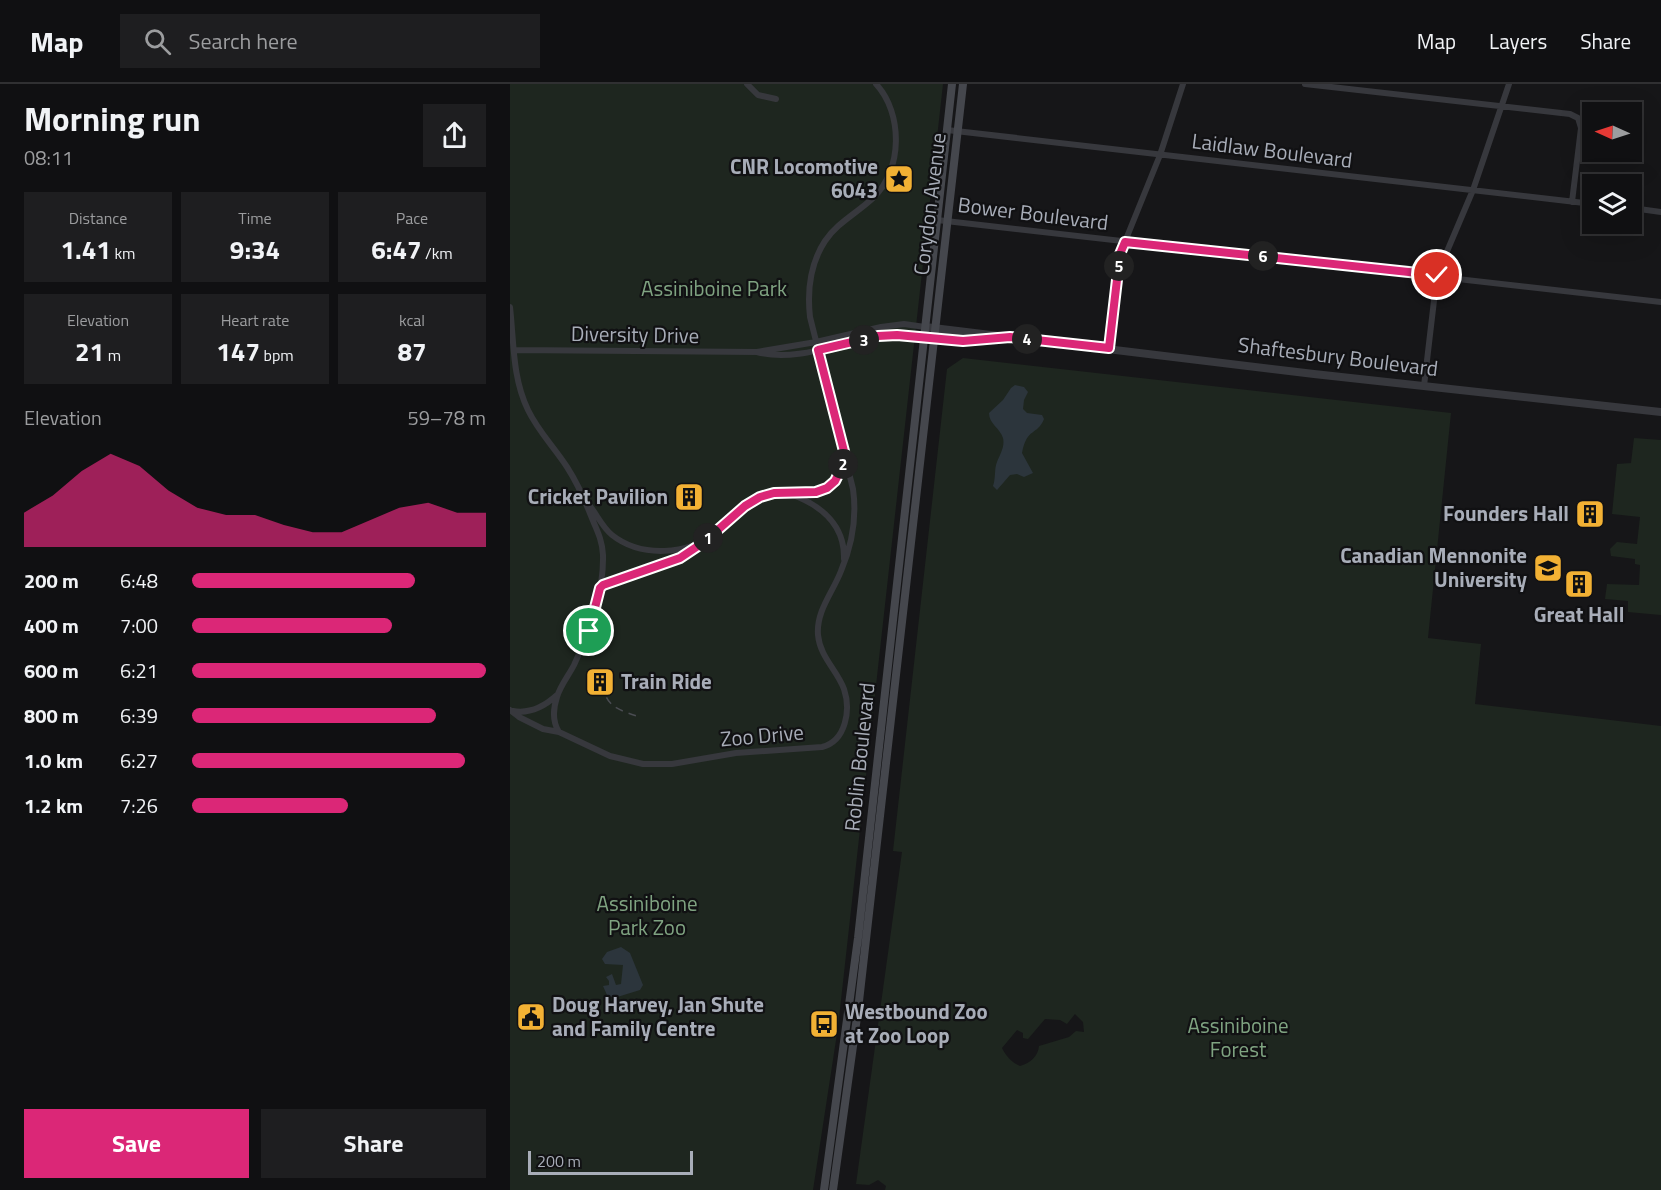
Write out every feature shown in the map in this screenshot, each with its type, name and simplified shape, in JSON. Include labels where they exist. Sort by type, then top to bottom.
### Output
[{"type":"main road","name":"Corydon Avenue","points":[[930,328],[937,220],[952,84]]},
{"type":"main road","name":"Corydon Avenue","points":[[930,328],[947,221],[963,84]]},
{"type":"main road","name":"Roblin Boulevard","points":[[833,1190],[858,1010],[930,328]]},
{"type":"main road","name":"Roblin Boulevard","points":[[824,1190],[858,938],[929,338]]},
{"type":"street","points":[[747,84],[758,95],[776,99]]},
{"type":"street","name":"Zoo Drive","points":[[511,711],[543,729],[559,732],[610,756],[652,765],[672,764],[736,753],[817,747],[831,744],[840,736],[844,725],[846,698],[841,682],[822,650],[818,626],[821,612],[844,563],[851,540],[855,511],[853,489],[816,342],[809,299],[814,263],[828,237],[874,197],[885,183],[891,167],[895,149],[894,122],[888,100],[876,84]]},
{"type":"street","points":[[1109,348],[1120,254],[1160,155],[1183,84]]},
{"type":"street","points":[[1305,84],[1570,114],[1578,118],[1581,128],[1572,202]]},
{"type":"street","points":[[1424,386],[1437,275],[1473,190],[1509,84]]},
{"type":"street","name":"Laidlaw Boulevard","points":[[947,130],[1582,203]]},
{"type":"street","points":[[1642,209],[1661,212]]},
{"type":"street","name":"Bower Boulevard","points":[[937,220],[1661,302]]},
{"type":"street","points":[[510,307],[520,388],[528,410],[567,467],[586,501],[609,532],[633,546],[665,551],[704,542]]},
{"type":"street","name":"Diversity Drive","points":[[514,350],[757,352],[816,342],[881,327],[904,324],[930,328]]},
{"type":"street","name":"Shaftesbury Boulevard","points":[[930,328],[1661,412]]},
{"type":"street","name":"Diversity Drive","points":[[757,352],[767,355],[818,350],[887,335],[929,338]]},
{"type":"street","name":"Shaftesbury Boulevard","points":[[929,338],[963,341],[1010,337]]},
{"type":"street","points":[[600,588],[615,580],[671,562],[704,542],[752,501],[774,493],[809,494],[827,488],[835,481],[846,459]]},
{"type":"street","points":[[790,493],[815,505],[830,519],[843,542],[844,563]]},
{"type":"street","points":[[511,711],[522,712],[535,709],[558,694],[589,631],[600,588],[603,564],[602,544],[586,501]]},
{"type":"street","points":[[558,694],[554,717],[555,727],[559,732]]},
{"type":"green space","name":"Assiniboine Park","points":[[510,84],[943,84],[838,1027],[813,1190],[510,1190]]},
{"type":"green space","name":"Assiniboine Forest","points":[[963,358],[1451,413],[1428,638],[1481,644],[1475,704],[1661,726],[1661,1190],[885,1190],[886,1186],[878,1180],[869,1185],[856,1184],[902,852],[893,851],[947,369]],"holes":[[[1075,1014],[1083,1022],[1084,1032],[1076,1031],[1069,1037],[1039,1046],[1033,1059],[1020,1066],[1014,1063],[1002,1048],[1017,1030],[1023,1033],[1023,1038],[1028,1039],[1045,1019],[1060,1020],[1067,1024]]]},
{"type":"green space","points":[[1634,438],[1661,440],[1661,615],[1628,612],[1628,601],[1605,599],[1607,584],[1639,585],[1640,565],[1635,564],[1635,559],[1611,556],[1610,549],[1617,542],[1637,544],[1640,517],[1612,514],[1617,464],[1631,463]]},
{"type":"shaded area","points":[[1015,385],[1024,387],[1028,392],[1023,409],[1027,413],[1042,415],[1044,419],[1029,435],[1022,453],[1033,473],[1024,477],[1017,474],[1010,475],[997,490],[993,486],[1003,438],[989,417],[989,413]]},
{"type":"shaded area","points":[[621,947],[630,953],[643,985],[640,990],[614,998],[607,995],[603,986],[609,985],[606,977],[612,974],[616,985],[621,984],[623,965],[605,964],[602,959],[607,952]]},
{"type":"railway","points":[[601,670],[609,702],[620,710],[640,717]]},
{"type":"place","name":"CNR Locomotive 6043","points":[[899,179]]},
{"type":"place","name":"Cricket Pavilion","points":[[689,497]]},
{"type":"place","name":"Founders Hall","points":[[1590,514]]},
{"type":"place","name":"Canadian Mennonite University","points":[[1548,568]]},
{"type":"place","name":"Great Hall","points":[[1579,584]]},
{"type":"place","name":"Train Ride","points":[[600,682]]},
{"type":"place","name":"Doug Harvey, Jan Shute and Family Centre","points":[[531,1017]]},
{"type":"place","name":"Westbound Zoo at Zoo Loop","points":[[824,1024]]},
{"type":"route","points":[[589,631],[600,588],[603,585],[680,558],[704,542],[745,506],[760,497],[774,493],[809,494],[827,488],[835,481],[846,459],[818,350],[878,336],[897,335],[950,341],[1010,337],[1109,348],[1120,254],[1125,242],[1437,275]]},
{"type":"park label","name":"Assiniboine Park Zoo","points":[[647,916]]}]
